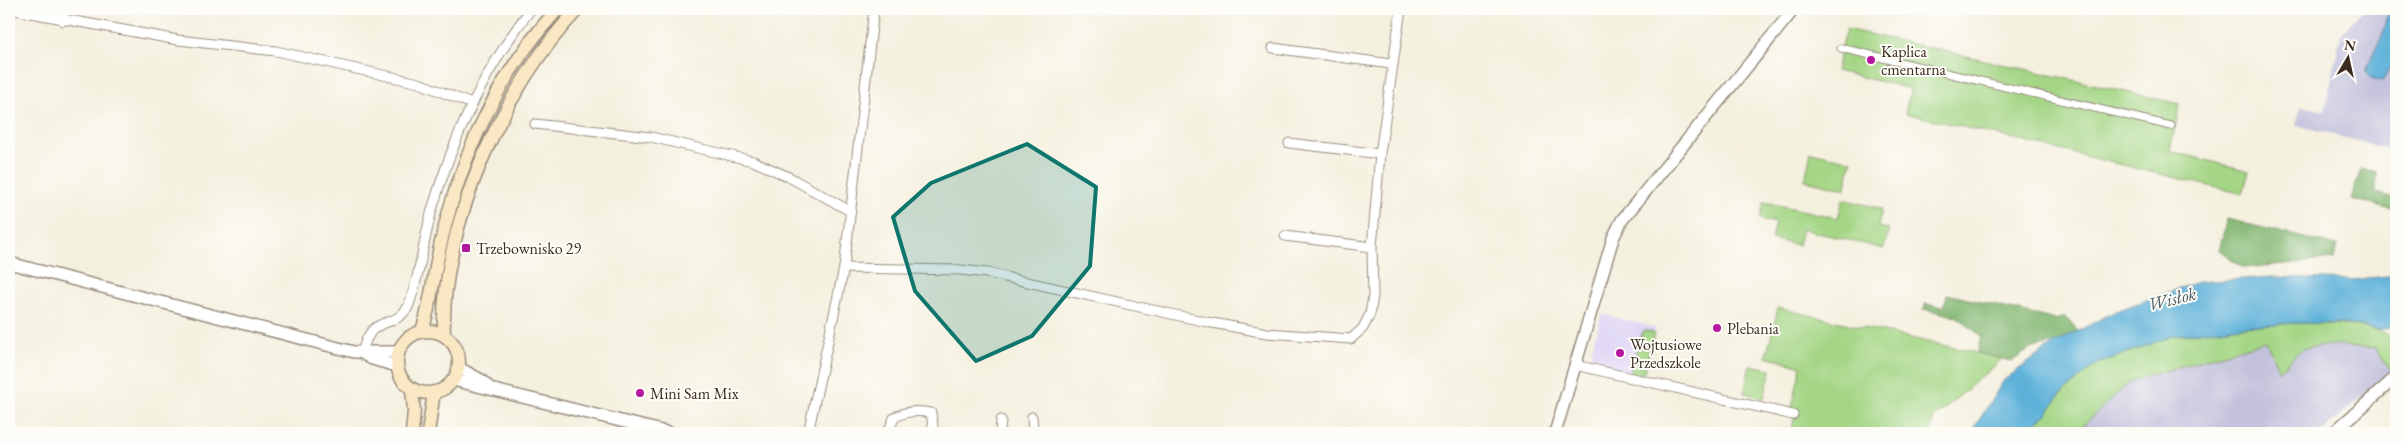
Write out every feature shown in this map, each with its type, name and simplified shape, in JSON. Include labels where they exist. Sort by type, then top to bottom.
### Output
[{"type":"main road","points":[[422,331],[442,239],[459,178],[470,150],[507,77],[530,43],[558,9]]},
{"type":"main road","points":[[444,335],[448,285],[457,237],[467,202],[486,150],[534,62],[578,9]]},
{"type":"main road","points":[[422,331],[444,335],[457,349],[456,374],[442,390],[427,393],[412,389],[405,383],[397,366],[398,352],[408,338],[422,331]]},
{"type":"main road","points":[[412,389],[414,411],[412,433]]},
{"type":"main road","points":[[428,433],[434,392]]},
{"type":"street","points":[[9,9],[63,21],[178,40],[276,51],[419,83],[472,104]]},
{"type":"street","points":[[63,21],[64,9]]},
{"type":"street","points":[[362,353],[366,336],[371,330],[401,315],[408,307],[439,185],[454,144],[472,104],[501,54],[531,9]]},
{"type":"street","points":[[808,433],[844,268],[874,9]]},
{"type":"street","points":[[844,268],[961,270],[987,273],[1130,306],[1224,325],[1267,332],[1351,339],[1363,328],[1370,314],[1373,296],[1372,247],[1380,154],[1401,9]]},
{"type":"street","points":[[1555,433],[1613,238],[1622,220],[1794,9]]},
{"type":"street","points":[[1272,48],[1392,64]]},
{"type":"street","points":[[1841,48],[2171,126]]},
{"type":"street","points":[[534,124],[651,137],[753,162],[789,178],[850,210]]},
{"type":"street","points":[[1289,144],[1380,154]]},
{"type":"street","points":[[1285,236],[1372,247]]},
{"type":"street","points":[[9,263],[362,353],[398,352]]},
{"type":"street","points":[[362,353],[372,359],[397,366]]},
{"type":"street","points":[[1575,365],[1793,415]]},
{"type":"street","points":[[456,374],[490,388],[670,433]]},
{"type":"street","points":[[2334,433],[2396,377]]},
{"type":"street","points":[[888,433],[894,418],[907,412],[931,414],[934,433]]},
{"type":"street","points":[[1032,417],[1033,433]]},
{"type":"street","points":[[1000,433],[1001,420]]},
{"type":"highlighted area","points":[[1027,144],[1096,187],[1090,266],[1032,336],[976,361],[915,291],[893,217],[931,183]]},
{"type":"shaded area","points":[[2363,9],[2396,9],[2396,151],[2296,125],[2301,106],[2325,111],[2341,34]]},
{"type":"shaded area","name":"Wojtusiowe Przedszkole","points":[[1602,314],[1656,328],[1644,373],[1635,375],[1587,365]]},
{"type":"shaded area","points":[[2266,341],[2302,349],[2331,345],[2376,348],[2391,372],[2320,433],[2075,433],[2131,381]]},
{"type":"green space","points":[[1846,29],[2180,104],[2170,151],[2249,171],[2243,194],[1905,113],[1911,89],[1836,71]]},
{"type":"green space","points":[[1811,152],[1852,161],[1845,189],[1805,180]]},
{"type":"green space","points":[[2361,169],[2377,173],[2376,193],[2396,198],[2396,210],[2351,199]]},
{"type":"green space","points":[[1843,199],[1882,209],[1878,227],[1889,229],[1884,249],[1802,229],[1798,245],[1771,239],[1775,223],[1760,219],[1764,202],[1838,218]]},
{"type":"green space","points":[[2227,219],[2337,246],[2334,259],[2244,268],[2219,250]]},
{"type":"green space","points":[[1947,294],[2056,320],[2064,316],[2078,331],[2055,343],[2032,348],[2012,361],[1977,353],[1981,336],[1956,316],[1924,309],[1925,304],[1944,307]]},
{"type":"green space","points":[[1778,308],[2002,359],[1934,418],[1929,433],[1791,433],[1794,420],[1791,412],[1801,366],[1766,356]]},
{"type":"green space","points":[[2296,323],[2359,327],[2396,337],[2396,368],[2391,372],[2376,348],[2331,345],[2302,349],[2279,371],[2266,341],[2131,381],[2075,433],[2026,433],[2032,425],[2047,414],[2060,395],[2097,364],[2172,336],[2240,326]]},
{"type":"green space","points":[[1643,330],[1654,333],[1644,372],[1635,375],[1629,373]]},
{"type":"green space","points":[[1750,365],[1771,369],[1764,398],[1744,393]]},
{"type":"water","points":[[2387,9],[2396,9],[2396,37],[2391,64],[2382,81],[2371,78],[2366,71],[2386,25]]},
{"type":"water","name":"Wisłok","points":[[2396,275],[2396,326],[2380,330],[2341,324],[2296,323],[2240,326],[2172,336],[2097,364],[2060,395],[2047,414],[2032,425],[2026,433],[1971,433],[2004,380],[2055,343],[2116,311],[2198,282],[2273,277],[2351,280]]},
{"type":"place","name":"Kaplica cmentarna","points":[[1871,60]]},
{"type":"place","name":"Trzebownisko 29","points":[[466,248]]},
{"type":"place","name":"Plebania","points":[[1717,328]]},
{"type":"place","name":"Wojtusiowe Przedszkole","points":[[1620,353]]},
{"type":"place","name":"Mini Sam Mix","points":[[640,393]]}]
